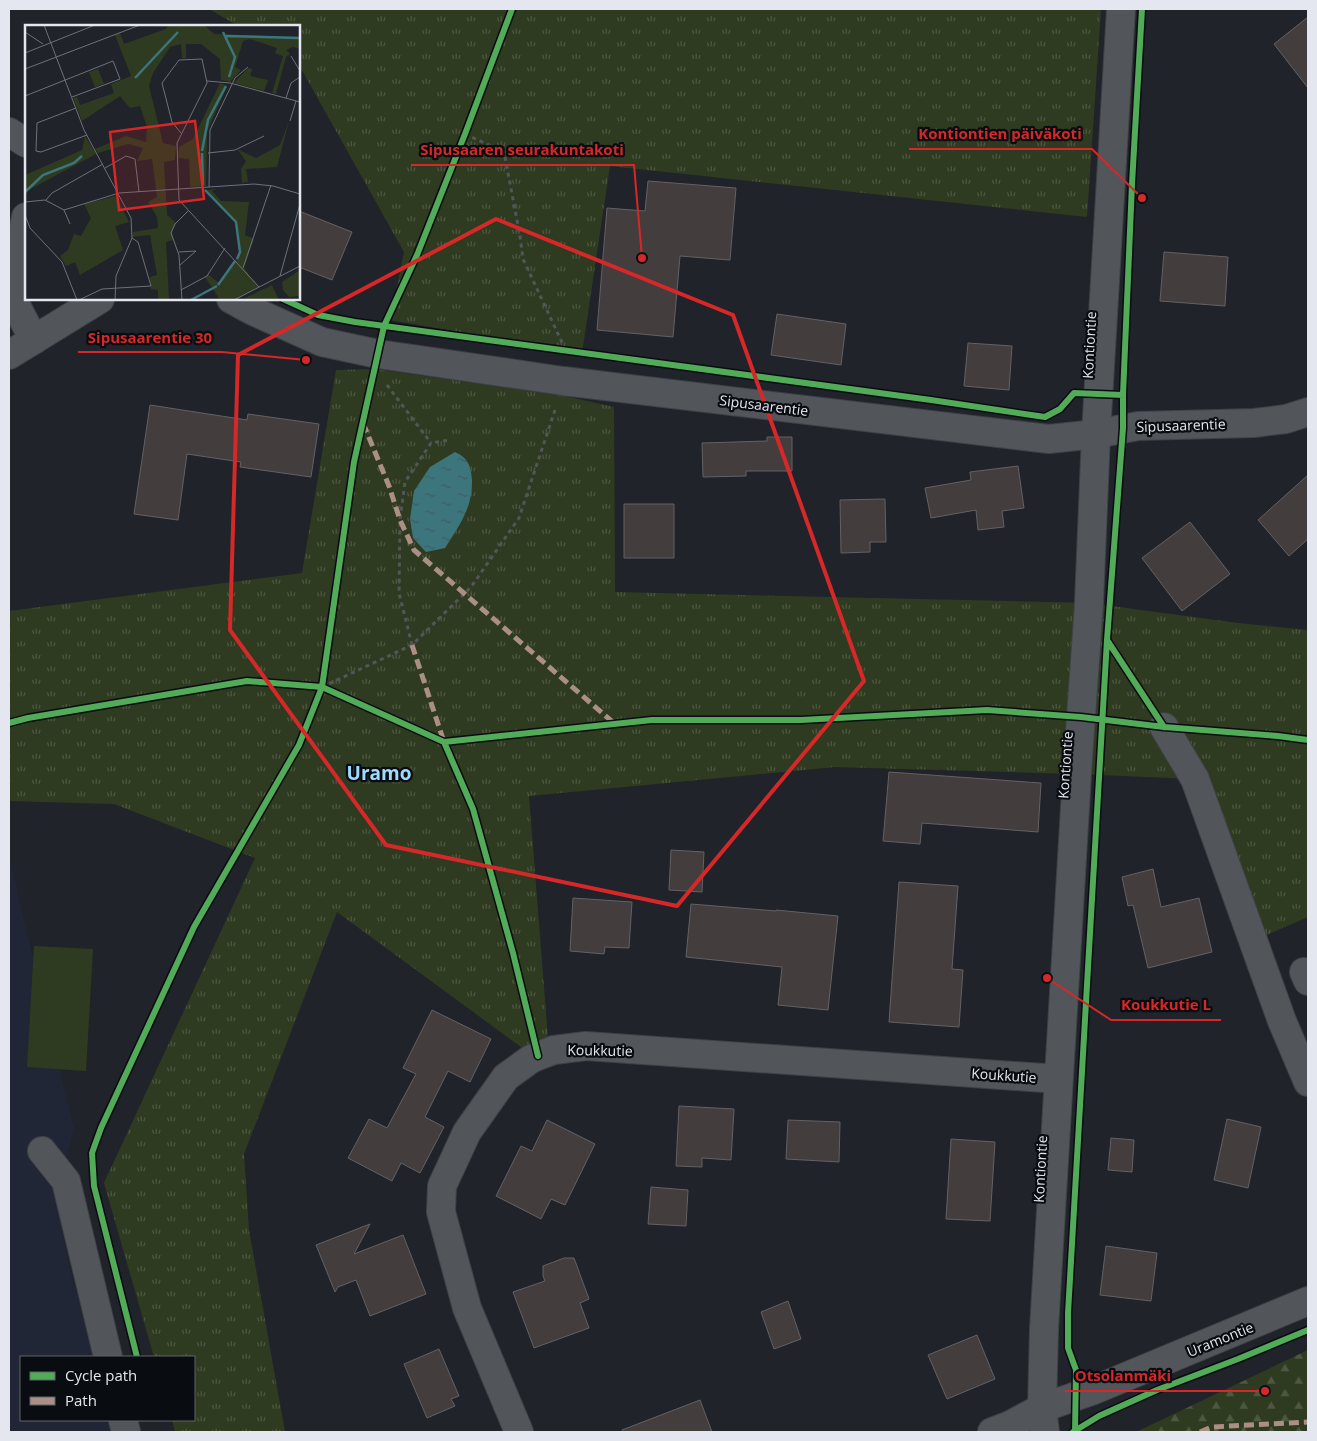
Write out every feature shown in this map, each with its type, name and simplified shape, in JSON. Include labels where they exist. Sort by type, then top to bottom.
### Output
[{"type":"street","name":"Kontiontie","points":[[1043,1420],[1044,1330],[1077,774],[1090,603],[1096,434],[1121,9]]},
{"type":"street","points":[[9,132],[25,143]]},
{"type":"street","points":[[25,222],[12,298],[34,340]]},
{"type":"street","points":[[9,355],[98,300]]},
{"type":"street","name":"Sipusaarentie","points":[[233,300],[322,342],[376,361],[563,381],[1049,439],[1096,434],[1138,426],[1254,423],[1286,419],[1308,412]]},
{"type":"street","points":[[1164,727],[1195,779],[1282,1021],[1308,1082]]},
{"type":"street","name":"Koukkutie","points":[[519,1432],[467,1308],[441,1212],[442,1186],[466,1132],[506,1077],[532,1059],[554,1050],[586,1046],[1058,1079]]},
{"type":"street","points":[[42,1151],[66,1181],[108,1356]]},
{"type":"street","name":"Uramontie","points":[[992,1432],[1010,1425],[1043,1420],[1094,1390],[1308,1301]]},
{"type":"path","points":[[462,143],[469,125]]},
{"type":"path","points":[[322,687],[412,645],[471,587],[519,518],[571,352],[523,259],[504,152],[465,134]]},
{"type":"path","points":[[558,350],[571,352]]},
{"type":"path","points":[[376,361],[431,443]]},
{"type":"path","points":[[412,645],[399,593],[400,520],[405,482],[431,443],[450,440]]},
{"type":"path","points":[[319,695],[324,678]]},
{"type":"path","points":[[313,686],[331,691]]},
{"type":"highlighted area","points":[[496,219],[733,315],[864,681],[677,906],[386,845],[230,630],[238,355]]},
{"type":"shaded area","points":[[9,857],[74,1129],[56,1195],[68,1261],[93,1356],[20,1356],[20,1421],[109,1421],[112,1432],[9,1432]]},
{"type":"green space","points":[[209,9],[1101,9],[1087,217],[610,166],[582,353],[390,320],[404,252],[300,67],[300,25],[236,25]]},
{"type":"green space","points":[[375,369],[565,396],[614,407],[615,592],[1089,603],[1238,623],[1308,630],[1308,917],[1253,941],[1194,779],[835,767],[529,796],[548,1038],[521,1047],[337,912],[244,1154],[249,1230],[285,1432],[175,1432],[172,1421],[195,1421],[195,1356],[154,1356],[104,1183],[255,858],[114,804],[9,801],[9,611],[302,573],[336,370]]},
{"type":"green space","points":[[34,946],[93,949],[86,1071],[27,1067]]},
{"type":"green space","points":[[1308,1350],[1308,1432],[1136,1432]]},
{"type":"water","points":[[455,452],[466,460],[471,471],[472,490],[468,508],[445,548],[426,552],[413,538],[410,519],[414,491],[430,467]]},
{"type":"building","points":[[1308,17],[1308,88],[1274,44]]},
{"type":"building","points":[[648,181],[736,188],[730,260],[680,256],[673,337],[597,330],[607,208],[645,211]]},
{"type":"building","points":[[300,211],[352,232],[332,280],[300,267]]},
{"type":"building","points":[[1164,252],[1228,257],[1225,306],[1160,301]]},
{"type":"building","points":[[777,314],[846,324],[841,365],[771,355]]},
{"type":"building","points":[[968,343],[1012,346],[1009,390],[964,386]]},
{"type":"building","points":[[150,405],[247,420],[248,414],[319,424],[311,477],[240,467],[241,462],[187,454],[178,520],[134,514]]},
{"type":"building","points":[[767,437],[792,437],[792,471],[746,471],[746,476],[703,477],[702,443],[767,441]]},
{"type":"building","points":[[1018,466],[1024,508],[1002,511],[1004,527],[978,530],[976,510],[931,518],[925,488],[971,480],[970,472]]},
{"type":"building","points":[[1308,475],[1308,539],[1289,556],[1258,520]]},
{"type":"building","points":[[885,499],[886,542],[870,542],[870,552],[841,553],[840,500]]},
{"type":"building","points":[[624,504],[674,504],[674,558],[624,558]]},
{"type":"building","points":[[1190,522],[1230,574],[1182,611],[1142,558]]},
{"type":"building","points":[[889,772],[1041,783],[1038,832],[922,823],[920,844],[883,841]]},
{"type":"building","points":[[671,850],[704,852],[702,892],[669,890]]},
{"type":"building","points":[[1153,869],[1161,907],[1199,898],[1212,952],[1148,968],[1133,905],[1128,906],[1122,877]]},
{"type":"building","points":[[899,882],[958,886],[952,969],[963,970],[959,1027],[889,1022]]},
{"type":"building","points":[[573,898],[632,902],[629,948],[605,947],[604,954],[570,951]]},
{"type":"building","points":[[691,904],[838,916],[828,1010],[778,1005],[782,967],[686,957]]},
{"type":"building","points":[[432,1010],[491,1039],[470,1082],[448,1071],[425,1117],[444,1127],[420,1173],[401,1163],[392,1181],[348,1158],[369,1119],[387,1128],[416,1074],[403,1068]]},
{"type":"building","points":[[679,1106],[734,1109],[731,1160],[702,1158],[702,1167],[676,1166]]},
{"type":"building","points":[[1227,1119],[1261,1127],[1248,1188],[1214,1180]]},
{"type":"building","points":[[547,1120],[595,1144],[565,1205],[551,1199],[541,1219],[496,1196],[521,1146],[532,1151]]},
{"type":"building","points":[[788,1120],[840,1122],[839,1162],[786,1159]]},
{"type":"building","points":[[1111,1138],[1134,1140],[1132,1172],[1108,1170]]},
{"type":"building","points":[[951,1139],[995,1142],[990,1221],[946,1219]]},
{"type":"building","points":[[651,1187],[688,1190],[686,1226],[648,1224]]},
{"type":"building","points":[[370,1224],[354,1254],[403,1235],[426,1294],[370,1316],[356,1280],[338,1287],[335,1292],[316,1245]]},
{"type":"building","points":[[1106,1246],[1157,1253],[1151,1301],[1100,1295]]},
{"type":"building","points":[[564,1258],[574,1258],[589,1299],[580,1303],[589,1328],[534,1348],[513,1292],[545,1281],[543,1266]]},
{"type":"building","points":[[788,1301],[801,1339],[774,1349],[761,1312]]},
{"type":"building","points":[[977,1335],[995,1379],[947,1399],[928,1355]]},
{"type":"building","points":[[439,1349],[459,1396],[451,1399],[455,1406],[427,1418],[404,1364]]},
{"type":"building","points":[[700,1400],[712,1432],[623,1432],[622,1430]]},
{"type":"marked path","points":[[363,423],[389,486],[400,520],[414,550],[615,724]]},
{"type":"marked path","points":[[412,645],[444,742]]},
{"type":"marked path","points":[[1200,1432],[1212,1427],[1308,1422]]},
{"type":"cycle path","points":[[137,1356],[94,1186],[92,1153],[101,1128],[194,927],[299,745],[322,687],[354,462],[384,326],[417,255],[512,9]]},
{"type":"cycle path","points":[[1075,1432],[1076,1370],[1068,1348],[1068,1313],[1107,640],[1123,428],[1132,184],[1142,9]]},
{"type":"cycle path","points":[[285,300],[318,315],[355,322],[1045,417],[1060,409],[1074,393],[1123,395]]},
{"type":"cycle path","points":[[1107,640],[1164,727]]},
{"type":"cycle path","points":[[9,723],[28,718],[247,681],[322,687],[444,742],[652,720],[801,720],[987,710],[1081,717],[1164,727],[1308,740]]},
{"type":"cycle path","points":[[444,742],[473,809],[513,953],[538,1056]]},
{"type":"cycle path","points":[[1073,1432],[1099,1416],[1157,1390],[1308,1330]]},
{"type":"place","name":"Kontiontien päiväkoti","points":[[1142,198]]},
{"type":"place","name":"Sipusaaren seurakuntakoti","points":[[642,258]]},
{"type":"place","name":"Sipusaarentie 30","points":[[306,360]]},
{"type":"place","name":"Koukkutie L","points":[[1047,978]]},
{"type":"place","name":"Otsolanmäki","points":[[1265,1391]]},
{"type":"district","name":"Uramo","points":[[379,773]]}]
